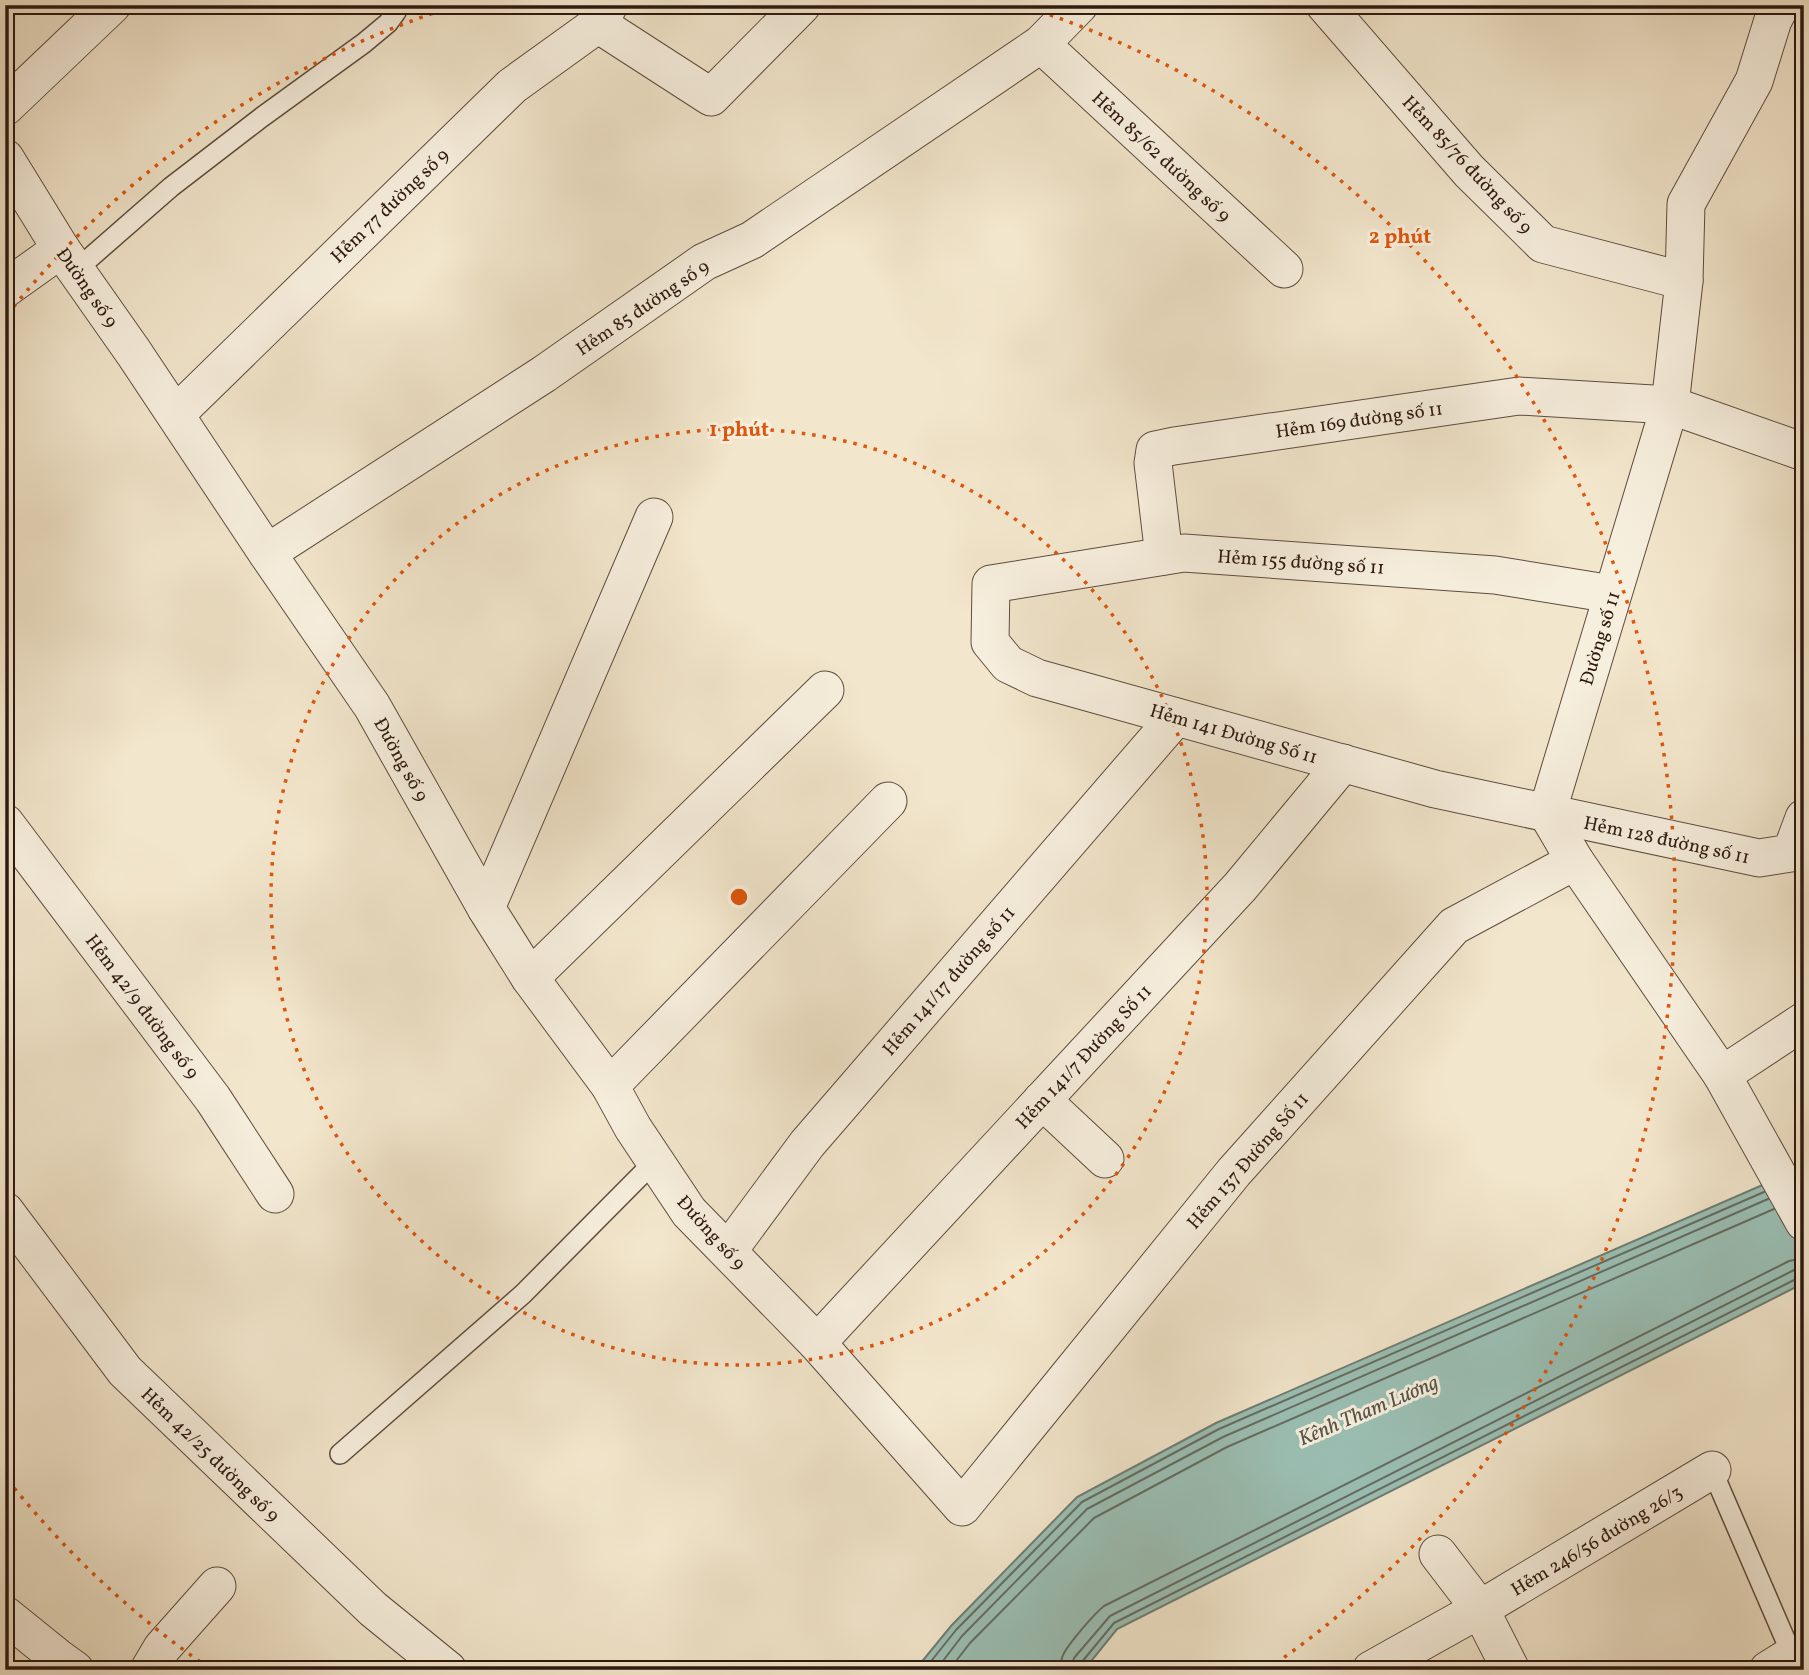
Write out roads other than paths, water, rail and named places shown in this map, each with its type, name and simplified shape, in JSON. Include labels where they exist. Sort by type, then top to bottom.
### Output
[{"type":"street","points":[[5,107],[112,5]]},
{"type":"street","points":[[604,15],[711,97],[802,5]]},
{"type":"street","name":"Hẻm 85 đường số 9","points":[[267,553],[544,374],[704,262],[752,240],[1041,44],[1079,5]]},
{"type":"street","name":"Hẻm 85/76 đường số 9","points":[[1325,5],[1469,171],[1543,244],[1684,281]]},
{"type":"street","name":"Đường số 11","points":[[1547,813],[1670,405],[1684,281],[1686,204],[1754,80],[1773,20],[1781,5]]},
{"type":"street","name":"Hẻm 77 đường số 9","points":[[176,414],[512,86],[604,15]]},
{"type":"street","name":"Hẻm 85/62 đường số 9","points":[[1041,44],[1284,269]]},
{"type":"street","name":"Đường số 9","points":[[5,158],[68,259],[176,414],[372,706],[486,908],[530,978],[610,1086],[633,1128],[689,1212],[817,1343],[962,1507]]},
{"type":"street","points":[[5,289],[68,259]]},
{"type":"street","name":"Hẻm 169 đường số 11","points":[[1164,556],[1153,463],[1155,450],[1519,396],[1670,405]]},
{"type":"street","points":[[1670,405],[1804,452]]},
{"type":"street","points":[[486,908],[654,517]]},
{"type":"street","name":"Hẻm 155 đường số 11","points":[[991,584],[1184,553],[1495,575],[1612,594]]},
{"type":"street","name":"Hẻm 141 Đường Số 11","points":[[991,584],[990,642],[1008,664],[1037,678],[1435,789],[1547,813]]},
{"type":"street","points":[[530,978],[825,690]]},
{"type":"street","name":"Hẻm 141/17 đường số 11","points":[[728,1251],[807,1144],[1176,717]]},
{"type":"street","name":"Hẻm 141/7 Đường Số 11","points":[[817,1343],[1240,887],[1343,763]]},
{"type":"street","points":[[610,1086],[888,802]]},
{"type":"street","points":[[1547,813],[1575,861],[1721,1075],[1804,1222]]},
{"type":"street","name":"Hẻm 128 đường số 11","points":[[1547,813],[1759,858],[1791,853],[1804,818]]},
{"type":"street","name":"Hẻm 42/9 đường số 9","points":[[5,823],[213,1099],[275,1195]]},
{"type":"street","name":"Hẻm 137 Đường Số 11","points":[[962,1507],[1234,1172],[1454,926],[1575,861]]},
{"type":"street","points":[[1721,1075],[1804,1021]]},
{"type":"street","points":[[1042,1100],[1105,1159]]},
{"type":"street","name":"Hẻm 42/25 đường số 9","points":[[5,1211],[125,1371],[373,1609],[448,1670]]},
{"type":"street","name":"Hẻm 246/56 đường 26/3","points":[[1371,1670],[1480,1609],[1712,1470]]},
{"type":"street","points":[[1438,1554],[1480,1609],[1511,1670]]},
{"type":"street","points":[[149,1670],[162,1648],[217,1586]]},
{"type":"street","points":[[5,1615],[60,1665]]},
{"type":"lane","points":[[68,259],[171,187],[372,37],[388,23],[399,5]]},
{"type":"lane","points":[[340,1454],[523,1294],[655,1161]]},
{"type":"lane","points":[[1712,1470],[1787,1665]]},
{"type":"water","name":"Kênh Tham Lương","points":[[1804,1167],[1804,1283],[1117,1629],[1084,1670],[915,1670],[951,1626],[1077,1497],[1216,1423]]}]
